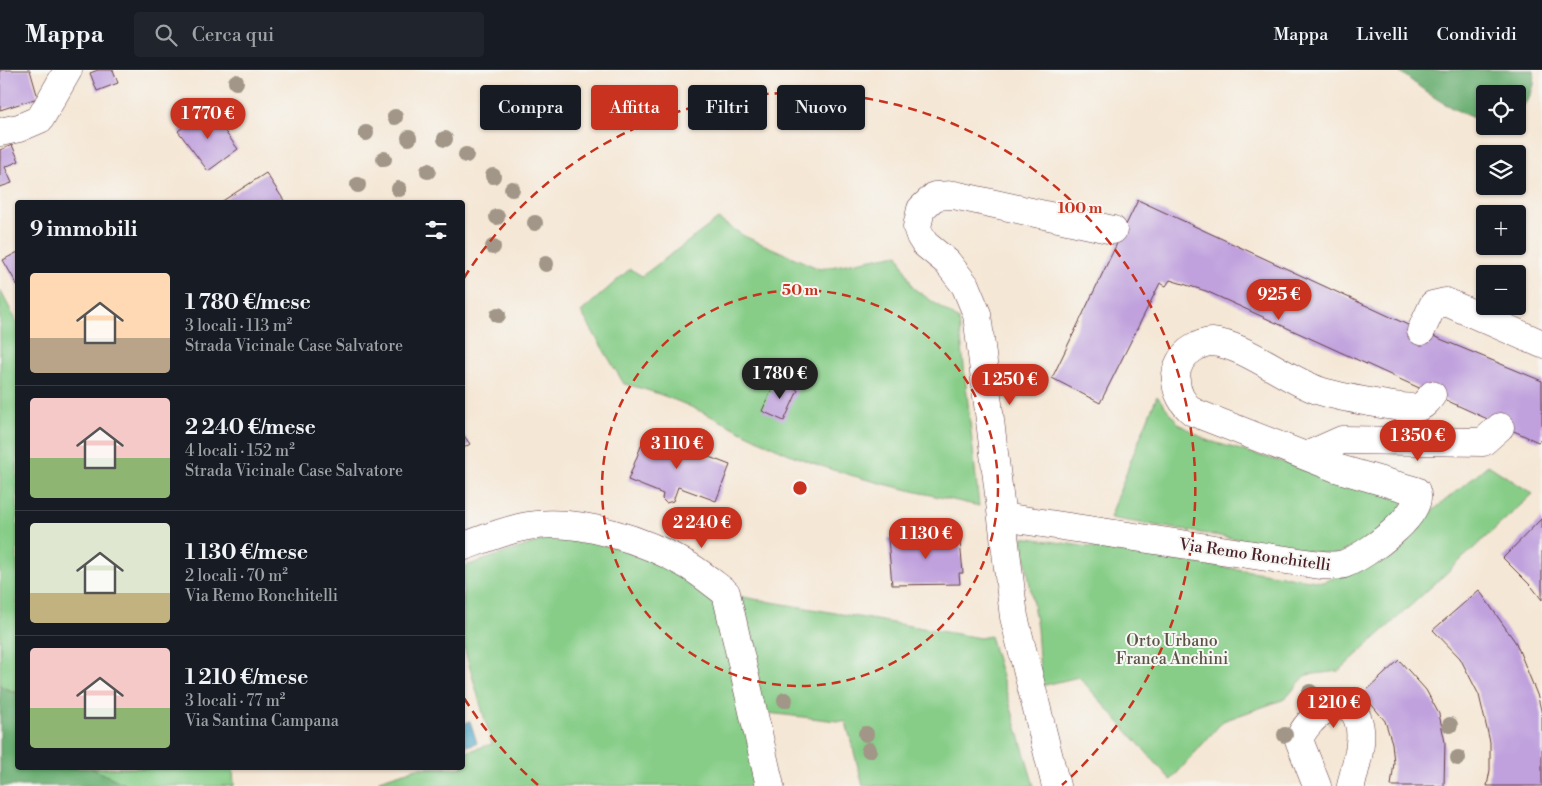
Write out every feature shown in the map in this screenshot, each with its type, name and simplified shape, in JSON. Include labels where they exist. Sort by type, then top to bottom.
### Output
[{"type":"street","points":[[0,132],[19,128],[40,119],[68,70]]},
{"type":"street","points":[[1056,786],[1014,617],[977,314],[966,285],[947,262],[925,244],[917,227],[921,209],[935,196],[954,195],[1113,230]]},
{"type":"street","points":[[1421,331],[1433,305],[1446,302],[1542,344]]},
{"type":"street","name":"Via Remo Ronchitelli","points":[[1003,517],[1328,565],[1342,564],[1356,559],[1396,529],[1418,504],[1419,497],[1416,491],[1336,468],[1193,412],[1182,402],[1176,384],[1176,370],[1185,355],[1200,344],[1210,342],[1221,344],[1319,390],[1372,402],[1418,407],[1426,403],[1432,395]]},
{"type":"street","points":[[1306,456],[1342,440],[1483,442],[1500,427]]},
{"type":"street","points":[[465,547],[505,532],[530,526],[597,528],[642,544],[688,566],[726,593],[770,786]]},
{"type":"street","points":[[1317,786],[1299,740],[1303,729],[1326,708],[1336,704],[1346,706],[1358,720],[1360,739],[1351,786]]},
{"type":"green space","points":[[1398,70],[1534,70],[1535,76],[1533,88],[1526,102],[1526,85],[1476,85],[1476,119],[1439,101]]},
{"type":"green space","points":[[718,219],[744,236],[820,269],[898,254],[913,288],[959,320],[979,506],[888,485],[821,466],[777,449],[692,407],[647,390],[624,384],[581,312],[630,269],[642,276]]},
{"type":"green space","points":[[0,290],[15,318],[15,692],[0,686]]},
{"type":"green space","points":[[1157,396],[1178,423],[1206,440],[1407,498],[1393,519],[1377,534],[1358,546],[1334,555],[1110,518]]},
{"type":"green space","name":"Orto Urbano Franca Anchini","points":[[1488,465],[1533,494],[1339,671],[1306,675],[1285,699],[1223,721],[1171,780],[1079,677],[1041,686],[1037,628],[1022,537],[1323,582],[1368,564]]},
{"type":"green space","points":[[558,535],[622,549],[674,567],[709,595],[725,619],[763,786],[381,786],[379,780],[411,770],[465,770],[465,752],[492,744],[465,651],[465,566]]},
{"type":"green space","points":[[731,595],[980,638],[990,636],[1034,786],[863,786],[846,722],[759,712]]},
{"type":"green space","points":[[0,686],[15,692],[15,770],[95,770],[129,786],[0,786]]},
{"type":"green space","points":[[95,770],[233,770],[234,786],[129,786]]},
{"type":"water","points":[[470,721],[477,743],[465,746],[465,723]]},
{"type":"building","points":[[0,70],[30,70],[38,98],[0,110]]},
{"type":"building","points":[[98,70],[113,70],[118,83],[97,91],[90,73]]},
{"type":"building","points":[[208,109],[238,149],[208,171],[178,131]]},
{"type":"building","points":[[12,145],[19,161],[5,167],[12,183],[0,187],[0,150]]},
{"type":"building","points":[[266,173],[284,200],[224,200]]},
{"type":"building","points":[[1138,200],[1421,331],[1542,381],[1542,439],[1538,442],[1206,291],[1170,280],[1166,286],[1160,283],[1100,403],[1052,378]]},
{"type":"building","points":[[15,254],[15,281],[3,260]]},
{"type":"building","points":[[776,380],[798,390],[784,421],[762,411]]},
{"type":"building","points":[[646,433],[730,465],[716,501],[678,487],[673,501],[666,503],[662,499],[663,494],[628,480]]},
{"type":"building","points":[[465,437],[470,444],[465,447]]},
{"type":"building","points":[[1542,518],[1542,600],[1532,587],[1503,558]]},
{"type":"building","points":[[954,533],[957,541],[960,541],[963,573],[959,573],[960,584],[892,585],[888,538],[933,537],[933,534]]},
{"type":"building","points":[[1479,590],[1516,643],[1538,697],[1542,715],[1542,786],[1487,786],[1490,770],[1490,742],[1479,695],[1460,658],[1433,630]]},
{"type":"building","points":[[1399,660],[1426,690],[1439,714],[1445,742],[1444,786],[1391,786],[1394,763],[1392,743],[1385,721],[1363,694]]}]
